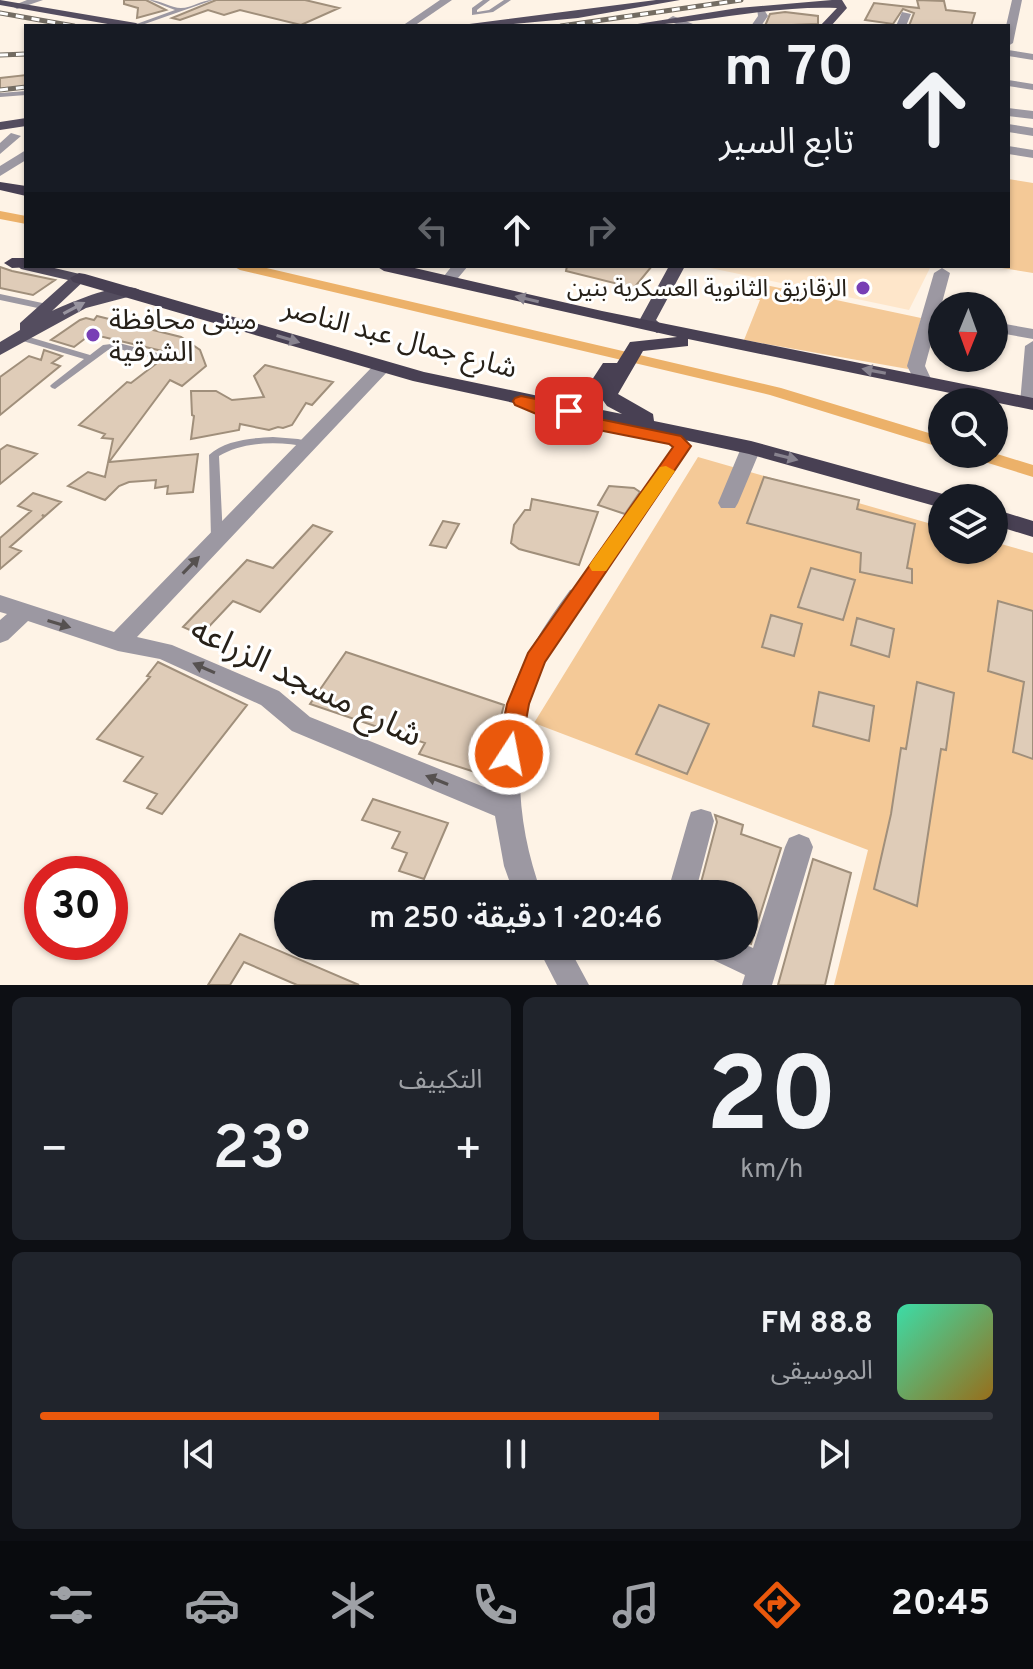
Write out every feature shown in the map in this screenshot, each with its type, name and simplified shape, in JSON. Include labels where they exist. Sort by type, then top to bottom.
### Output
[{"type":"highway","points":[[0,186],[24,191]]},
{"type":"highway","points":[[0,192],[24,197]]},
{"type":"highway","points":[[393,268],[657,328],[1031,404]]},
{"type":"highway","points":[[121,270],[122,282],[133,291]]},
{"type":"highway","name":"شارع جمال عبد الناصر","points":[[88,272],[133,291],[382,367],[521,401],[751,448],[928,497]]},
{"type":"highway","points":[[542,405],[602,392],[632,344],[629,332],[602,316]]},
{"type":"highway","points":[[632,344],[727,342]]},
{"type":"highway","points":[[602,392],[614,402],[676,432]]},
{"type":"highway","points":[[1008,521],[1033,529]]},
{"type":"main road","points":[[640,6],[675,0]]},
{"type":"main road","points":[[491,24],[688,0]]},
{"type":"main road","points":[[683,24],[815,1],[839,3],[835,16],[827,24]]},
{"type":"main road","points":[[0,2],[123,24]]},
{"type":"main road","points":[[779,7],[811,8],[835,16]]},
{"type":"main road","points":[[0,126],[24,122]]},
{"type":"main road","points":[[53,268],[88,272]]},
{"type":"main road","points":[[657,328],[647,321],[676,268]]},
{"type":"main road","points":[[19,337],[47,307],[88,272]]},
{"type":"main road","points":[[0,350],[93,299],[133,291]]},
{"type":"street","points":[[17,6],[38,0]]},
{"type":"street","points":[[410,24],[447,0]]},
{"type":"street","points":[[640,6],[656,0]]},
{"type":"street","points":[[1010,40],[1017,28],[1019,4]]},
{"type":"street","points":[[683,24],[779,7]]},
{"type":"street","points":[[757,24],[763,16],[760,10]]},
{"type":"street","points":[[902,24],[906,14]]},
{"type":"street","points":[[1010,53],[1033,57]]},
{"type":"street","points":[[1010,83],[1033,87]]},
{"type":"street","points":[[1010,112],[1033,115]]},
{"type":"street","points":[[1010,128],[1033,132]]},
{"type":"street","points":[[0,152],[15,136]]},
{"type":"street","points":[[1010,150],[1033,154]]},
{"type":"street","points":[[0,152],[24,157]]},
{"type":"street","points":[[0,172],[24,158]]},
{"type":"street","points":[[448,281],[458,268]]},
{"type":"street","points":[[939,292],[942,273]]},
{"type":"street","points":[[1008,330],[1033,334]]},
{"type":"street","points":[[923,381],[916,366],[928,336]]},
{"type":"street","points":[[1031,404],[1033,346]]},
{"type":"street","points":[[118,642],[382,367]]},
{"type":"street","points":[[728,503],[751,448]]},
{"type":"street","points":[[524,880],[509,809],[509,754],[518,704],[536,659],[578,596]]},
{"type":"street","name":"شارع مسجد الزراعه","points":[[0,603],[118,642],[164,651],[270,698],[301,724],[509,809]]},
{"type":"street","points":[[0,634],[23,612]]},
{"type":"street","points":[[685,880],[701,821]]},
{"type":"street","points":[[736,960],[760,976],[799,847]]},
{"type":"street","points":[[560,960],[574,985]]},
{"type":"lane","points":[[152,0],[180,10]]},
{"type":"lane","points":[[141,24],[210,0]]},
{"type":"lane","points":[[482,24],[474,9],[487,0]]},
{"type":"lane","points":[[474,14],[491,11],[508,0]]},
{"type":"lane","points":[[0,95],[24,93]]},
{"type":"lane","points":[[0,297],[47,307]]},
{"type":"lane","points":[[19,337],[91,358]]},
{"type":"lane","points":[[55,386],[113,345],[158,356]]},
{"type":"lane","points":[[521,401],[553,415],[675,439],[682,446],[578,596]]},
{"type":"lane","points":[[217,538],[214,455],[226,449],[282,439],[308,444]]},
{"type":"shaded area","points":[[1010,179],[1033,183],[1033,273],[1002,268],[1010,268]]},
{"type":"shaded area","name":"الزقازيق الثانوية العسكرية بنين","points":[[710,268],[930,268],[909,310]]},
{"type":"shaded area","points":[[756,283],[921,318],[908,369],[744,340],[760,300],[745,297]]},
{"type":"shaded area","points":[[698,457],[928,523],[928,564],[1008,564],[1008,546],[1033,553],[1033,985],[834,985],[868,850],[534,723]]},
{"type":"building","points":[[124,0],[146,0],[166,10],[137,18],[138,8],[124,4]]},
{"type":"building","points":[[216,0],[305,0],[339,8],[303,24],[240,10],[224,15],[208,10],[180,20],[172,18]]},
{"type":"building","points":[[917,0],[944,1],[946,10],[975,13],[972,24],[910,24],[914,13],[903,9],[893,24],[865,20],[874,3],[919,8]]},
{"type":"building","points":[[785,12],[818,16],[818,24],[766,24],[770,14]]},
{"type":"building","points":[[24,75],[24,88],[0,90],[0,78]]},
{"type":"building","points":[[0,267],[55,280],[33,295],[0,288]]},
{"type":"building","points":[[567,268],[650,268],[634,288],[566,271]]},
{"type":"building","points":[[97,316],[181,337],[200,350],[206,366],[182,386],[170,380],[109,462],[198,454],[193,492],[167,494],[168,486],[155,488],[156,480],[129,482],[119,486],[105,500],[68,486],[88,472],[105,477],[113,439],[102,438],[105,434],[79,425],[127,382],[131,383],[166,356],[162,351],[91,334],[74,347],[51,340],[80,320],[94,320]]},
{"type":"building","points":[[44,350],[62,356],[52,363],[60,366],[0,415],[0,377],[29,356],[41,360]]},
{"type":"building","points":[[265,365],[333,382],[312,405],[306,403],[292,425],[269,430],[240,424],[239,430],[191,439],[194,416],[191,391],[216,391],[232,400],[264,397],[254,376]]},
{"type":"building","points":[[7,445],[37,454],[0,484],[0,450]]},
{"type":"building","points":[[764,477],[859,500],[857,509],[915,524],[907,568],[912,569],[912,583],[860,572],[861,553],[747,523]]},
{"type":"building","points":[[609,486],[634,488],[640,492],[625,514],[598,505]]},
{"type":"building","points":[[33,493],[61,502],[45,516],[42,515],[44,517],[10,547],[21,551],[0,569],[0,538],[31,511],[18,506]]},
{"type":"building","points":[[532,499],[598,512],[579,565],[519,549],[511,543],[514,525],[525,510],[530,510]]},
{"type":"building","points":[[443,521],[459,524],[446,548],[430,545]]},
{"type":"building","points":[[313,525],[332,532],[260,612],[233,601],[201,635],[183,627],[247,560],[273,568]]},
{"type":"building","points":[[811,568],[855,580],[843,620],[798,607]]},
{"type":"building","points":[[998,601],[1033,611],[1033,759],[1013,752],[1024,682],[988,671]]},
{"type":"building","points":[[771,615],[802,624],[794,656],[762,647]]},
{"type":"building","points":[[857,618],[894,629],[889,657],[851,645]]},
{"type":"building","points":[[346,652],[504,705],[496,735],[478,773],[419,754],[425,743],[310,704]]},
{"type":"building","points":[[158,662],[247,705],[162,814],[147,808],[157,794],[124,781],[143,757],[97,739],[150,677],[147,676]]},
{"type":"building","points":[[917,682],[954,693],[946,750],[941,749],[917,906],[874,889],[891,814],[901,748],[906,749]]},
{"type":"building","points":[[819,692],[874,706],[869,741],[813,726]]},
{"type":"building","points":[[659,705],[709,724],[687,774],[636,754]]},
{"type":"building","points":[[373,799],[448,823],[424,879],[399,871],[407,853],[392,848],[400,832],[362,820]]},
{"type":"building","points":[[715,815],[743,825],[741,834],[781,848],[758,922],[758,880],[702,880],[717,822]]},
{"type":"building","points":[[813,859],[851,873],[825,985],[778,985]]},
{"type":"building","points":[[240,934],[274,949],[274,960],[301,960],[359,985],[297,985],[244,962],[230,985],[208,985]]},
{"type":"waterway","points":[[0,215],[24,220]]},
{"type":"waterway","points":[[249,268],[775,391],[928,439]]},
{"type":"waterway","points":[[1008,463],[1033,471]]},
{"type":"railway","points":[[575,24],[741,0]]},
{"type":"railway","points":[[0,13],[63,24]]},
{"type":"railway","points":[[0,55],[24,54]]},
{"type":"railway","points":[[0,90],[24,87]]},
{"type":"slow traffic","points":[[599,566],[666,471]]},
{"type":"place","name":"الزقازيق الثانوية العسكرية بنين","points":[[863,288]]},
{"type":"place","name":"مبنى محافظة الشرقية","points":[[93,335]]},
{"type":"route","points":[[509,754],[518,704],[536,659],[682,446],[675,439],[541,412],[521,401],[569,411]]}]
